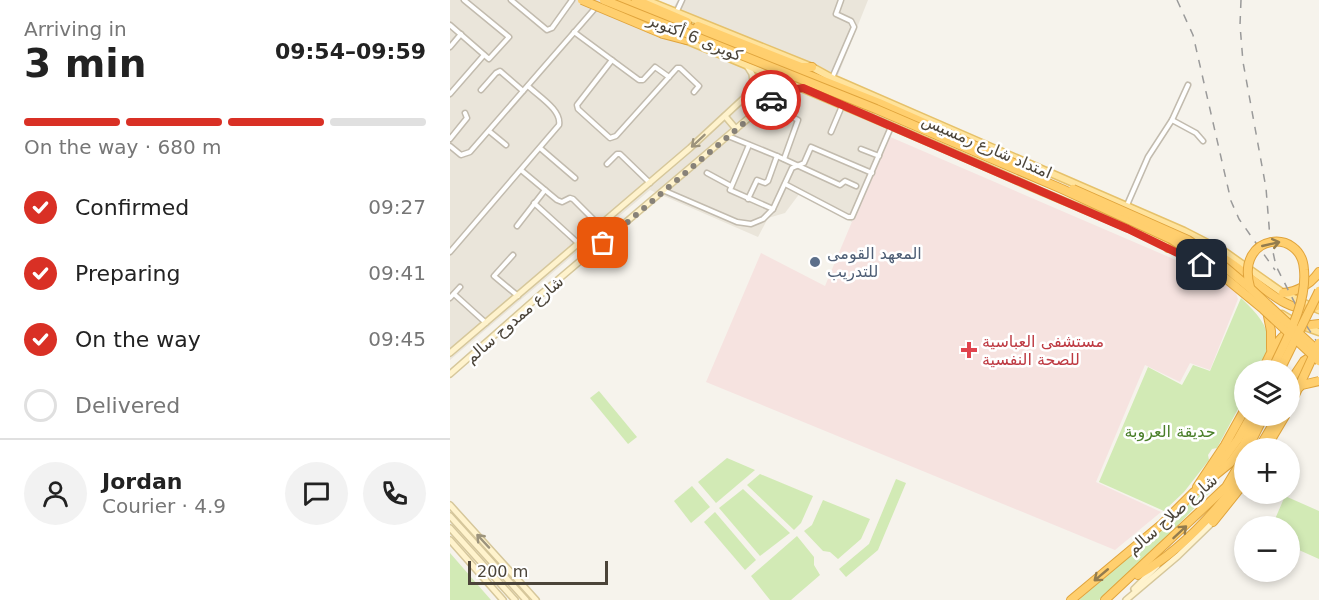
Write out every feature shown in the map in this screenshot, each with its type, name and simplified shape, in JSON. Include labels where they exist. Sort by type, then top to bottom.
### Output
[{"type":"highway","points":[[582,0],[663,34],[686,40]]},
{"type":"highway","name":"كوبرى 6 أكتوبر","points":[[619,0],[879,104],[1173,233],[1213,257],[1319,352]]},
{"type":"highway","points":[[636,0],[801,67],[812,67]]},
{"type":"highway","name":"كوبرى 6 أكتوبر","points":[[601,2],[876,109],[1171,239],[1207,263],[1263,309],[1319,361]]},
{"type":"highway","points":[[1251,289],[1247,269],[1250,258],[1257,249],[1277,241],[1288,244],[1297,251],[1304,269],[1301,301],[1276,360]]},
{"type":"highway","points":[[1168,248],[1196,250],[1219,256],[1290,306],[1302,310],[1318,306]]},
{"type":"highway","points":[[1283,293],[1289,293],[1305,285],[1318,275]]},
{"type":"highway","points":[[1285,360],[1319,291]]},
{"type":"highway","points":[[1265,304],[1271,332],[1270,353],[1280,360]]},
{"type":"highway","points":[[1291,360],[1318,306]]},
{"type":"highway","points":[[1267,360],[1281,338],[1302,326],[1319,324]]},
{"type":"highway","points":[[1300,384],[1319,343]]},
{"type":"highway","points":[[1300,366],[1319,352]]},
{"type":"highway","points":[[1300,387],[1319,381]]},
{"type":"highway","points":[[1193,493],[1235,426]]},
{"type":"highway","points":[[1204,485],[1246,426]]},
{"type":"highway","name":"شارع صلاح سالم","points":[[1071,600],[1162,524],[1193,493],[1234,459]]},
{"type":"highway","name":"شارع صلاح سالم","points":[[1106,600],[1226,487],[1234,474]]},
{"type":"highway","points":[[1226,487],[1234,478]]},
{"type":"highway","points":[[1129,580],[1167,556],[1182,543],[1215,509],[1234,485]]},
{"type":"highway","points":[[1213,522],[1234,496]]},
{"type":"main road","name":"امتداد شارع رمسيس","points":[[592,0],[803,88],[1168,248],[1202,265],[1302,326],[1319,332]]},
{"type":"main road","name":"امتداد شارع رمسيس","points":[[646,0],[812,67],[832,78],[1127,205],[1209,243],[1283,293],[1318,306]]},
{"type":"main road","name":"شارع ممدوح سالم","points":[[451,352],[650,183],[747,95],[752,86],[752,74],[746,65]]},
{"type":"main road","name":"شارع ممدوح سالم","points":[[450,374],[778,93],[803,88]]},
{"type":"main road","points":[[725,116],[736,129]]},
{"type":"main road","points":[[982,166],[988,165],[995,159],[995,149]]},
{"type":"main road","points":[[1087,212],[1082,204],[1083,197],[1088,193],[1097,193]]},
{"type":"main road","points":[[530,285],[540,295]]},
{"type":"main road","points":[[476,332],[486,343]]},
{"type":"main road","points":[[450,505],[536,600]]},
{"type":"main road","points":[[450,516],[526,600]]},
{"type":"main road","name":"شارع صلاح سالم","points":[[1126,600],[1178,556],[1213,522]]},
{"type":"main road","points":[[450,528],[515,600]]},
{"type":"main road","points":[[450,540],[503,600]]},
{"type":"main road","points":[[1126,600],[1167,556]]},
{"type":"street","points":[[450,25],[489,59],[509,37],[464,0]]},
{"type":"street","points":[[511,0],[547,30],[552,28],[572,0]]},
{"type":"street","points":[[675,13],[682,0]]},
{"type":"street","points":[[832,78],[854,27],[851,21],[836,14],[841,0]]},
{"type":"street","points":[[450,146],[461,155],[466,155],[601,2]]},
{"type":"street","points":[[574,32],[641,80],[655,67],[669,77]]},
{"type":"street","points":[[450,47],[461,34]]},
{"type":"street","points":[[450,94],[484,55]]},
{"type":"street","points":[[612,60],[577,105],[578,110],[610,138],[616,136],[677,68],[680,68],[699,86],[694,93]]},
{"type":"street","points":[[481,90],[500,71],[523,91]]},
{"type":"street","points":[[1127,205],[1148,157],[1172,120],[1188,85]]},
{"type":"street","points":[[450,252],[554,132],[560,121],[556,112],[528,86]]},
{"type":"street","points":[[831,132],[842,106]]},
{"type":"street","points":[[781,111],[798,120],[784,159]]},
{"type":"street","points":[[450,140],[466,118],[465,113]]},
{"type":"street","points":[[1172,120],[1196,133],[1203,141]]},
{"type":"street","points":[[785,184],[850,218],[853,216],[891,127]]},
{"type":"street","points":[[489,131],[506,145]]},
{"type":"street","points":[[728,136],[840,185],[846,182],[856,186]]},
{"type":"street","points":[[750,145],[730,190],[773,209]]},
{"type":"street","points":[[665,191],[745,224],[758,221],[773,209],[792,168],[804,163],[812,147],[872,173]]},
{"type":"street","points":[[540,148],[575,178]]},
{"type":"street","points":[[861,148],[879,156]]},
{"type":"street","points":[[607,164],[615,155],[620,154],[650,183]]},
{"type":"street","points":[[748,199],[757,180],[765,183],[768,181],[777,156]]},
{"type":"street","points":[[521,170],[560,201],[573,199],[600,226]]},
{"type":"street","points":[[708,173],[731,186]]},
{"type":"street","points":[[517,226],[545,190]]},
{"type":"street","points":[[534,203],[579,244]]},
{"type":"street","points":[[513,255],[494,276],[518,296]]},
{"type":"street","points":[[460,287],[452,296],[486,323]]},
{"type":"shaded area","points":[[450,0],[611,0],[897,116],[852,222],[800,193],[785,213],[768,218],[758,237],[650,190],[450,360]]},
{"type":"shaded area","points":[[678,0],[868,0],[838,75],[672,10]]},
{"type":"shaded area","name":"مستشفى العباسية للصحة النفسية","points":[[888,136],[1220,279],[1236,293],[1238,299],[1210,370],[1190,363],[1180,382],[1145,365],[1096,482],[1161,512],[1115,550],[706,382],[761,253],[825,286]]},
{"type":"green space","name":"حديقة العروبة","points":[[1241,298],[1263,323],[1268,339],[1267,348],[1263,360],[1234,360],[1234,416],[1217,448],[1212,449],[1208,455],[1209,460],[1184,492],[1164,511],[1099,482],[1148,367],[1182,385],[1193,365],[1210,371]]},
{"type":"green space","points":[[599,391],[637,437],[628,444],[590,398]]},
{"type":"green space","points":[[727,458],[755,470],[716,503],[698,482]]},
{"type":"green space","points":[[760,474],[813,496],[801,523],[794,530],[747,485]]},
{"type":"green space","points":[[896,479],[906,483],[878,550],[846,577],[839,569],[869,544]]},
{"type":"green space","points":[[1217,480],[1216,486],[1129,575],[1099,600],[1079,600]]},
{"type":"green space","points":[[692,486],[710,507],[691,523],[674,501]]},
{"type":"green space","points":[[743,489],[790,533],[760,556],[719,508]]},
{"type":"green space","points":[[823,500],[870,519],[861,539],[838,559],[830,552],[823,551],[804,531],[812,525]]},
{"type":"green space","points":[[1300,503],[1319,511],[1319,559],[1300,550],[1300,516],[1276,516],[1282,504]]},
{"type":"green space","points":[[715,512],[756,560],[745,570],[704,522]]},
{"type":"green space","points":[[797,536],[814,557],[814,565],[820,575],[791,600],[770,600],[751,576]]},
{"type":"green space","points":[[450,553],[491,600],[450,600]]},
{"type":"railway","points":[[1177,0],[1193,35],[1231,201],[1239,219],[1275,270]]},
{"type":"railway","points":[[1241,0],[1240,25],[1243,62],[1266,188],[1270,238],[1276,266],[1306,325],[1319,345]]},
{"type":"way so far","points":[[603,243],[771,100]]},
{"type":"place","name":"المعهد القومى للتدريب","points":[[815,262]]},
{"type":"place","name":"مستشفى العباسية للصحة النفسية","points":[[969,350]]},
{"type":"route","points":[[771,100],[783,91],[803,88],[1128,229],[1202,265]]}]
